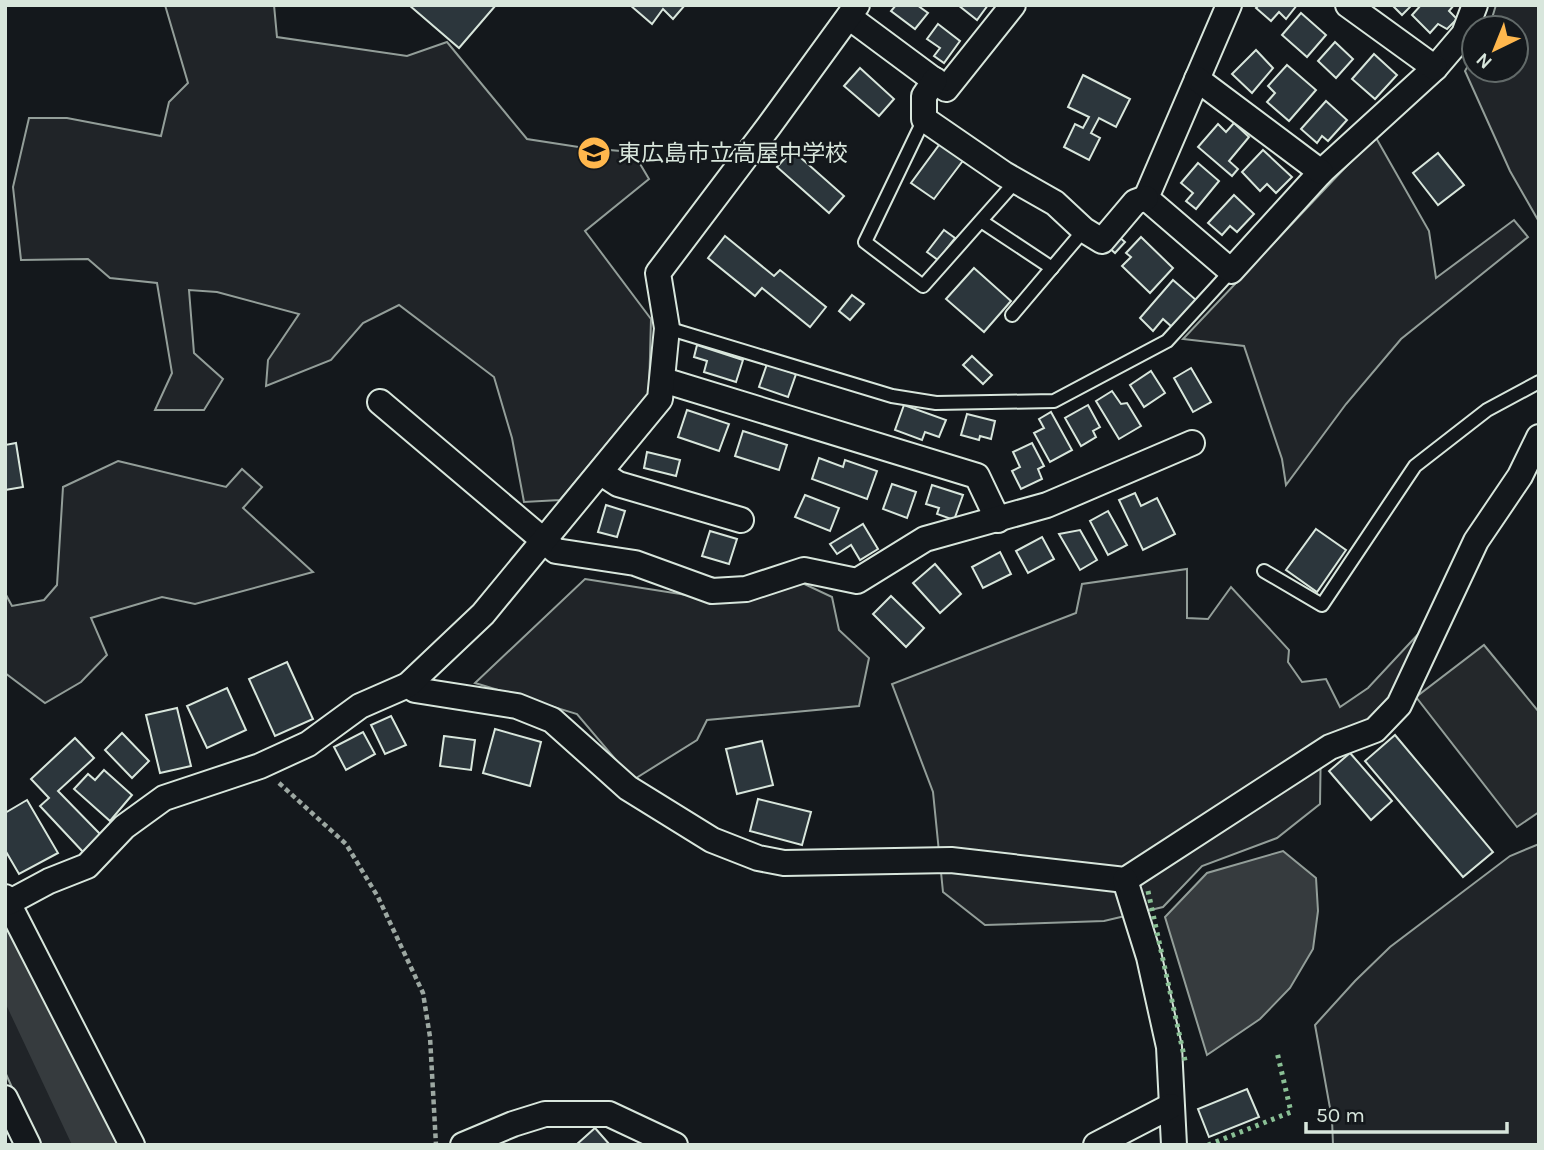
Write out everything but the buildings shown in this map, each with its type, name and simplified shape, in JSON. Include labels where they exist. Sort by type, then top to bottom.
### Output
[{"type":"street","points":[[132,1145],[7,900],[87,866],[124,827],[164,797],[260,766],[307,744],[360,706],[408,685],[483,614],[660,400],[667,328],[658,273],[853,11],[946,89],[1013,5]]},
{"type":"street","points":[[935,80],[924,96],[924,119],[1016,181],[1055,203],[1084,230],[1102,240],[1135,202],[1146,198],[1229,5]]},
{"type":"street","points":[[1348,5],[1435,68]]},
{"type":"street","points":[[1146,198],[1231,271],[1321,172],[1435,68],[1464,34],[1475,5]]},
{"type":"street","points":[[1197,79],[1321,172]]},
{"type":"street","points":[[663,380],[977,476],[998,520]]},
{"type":"street","points":[[380,402],[556,551],[635,563],[712,591],[746,589],[804,570],[857,581],[925,538],[1047,505],[1192,443]]},
{"type":"street","points":[[408,685],[415,691],[517,706],[552,720],[628,788],[712,840],[758,859],[784,863],[951,860],[1125,880],[1330,747],[1375,730],[1399,705],[1476,541],[1520,476],[1539,438]]},
{"type":"street","points":[[601,473],[618,484],[741,520]]},
{"type":"street","points":[[1125,880],[1149,957],[1169,1047],[1174,1145]]},
{"type":"street","points":[[5,1098],[28,1145]]},
{"type":"street","points":[[1096,1145],[1171,1106]]},
{"type":"street","points":[[463,1145],[545,1114],[610,1114],[675,1145]]},
{"type":"lane","points":[[924,119],[865,242],[923,286],[1016,181]]},
{"type":"lane","points":[[981,221],[1052,268]]},
{"type":"lane","points":[[1012,315],[1084,230]]},
{"type":"lane","points":[[667,328],[892,396],[936,403],[1054,401],[1167,341],[1231,271]]},
{"type":"lane","points":[[1264,571],[1322,605],[1415,466],[1487,410],[1539,382]]},
{"type":"path","points":[[260,766],[346,844],[378,897],[423,993],[430,1037],[436,1145]]},
{"type":"shaded area","points":[[165,5],[274,5],[277,37],[407,56],[447,42],[527,139],[633,152],[649,179],[585,231],[651,319],[649,393],[560,500],[524,502],[512,438],[494,377],[399,305],[363,323],[331,360],[266,386],[268,360],[299,314],[217,292],[189,290],[194,353],[223,379],[204,410],[155,410],[172,373],[157,283],[110,278],[88,259],[21,260],[13,187],[29,118],[67,118],[161,136],[169,102],[188,83]]},
{"type":"shaded area","points":[[1496,5],[1539,5],[1538,220],[1510,171],[1471,84],[1530,84],[1530,14],[1493,14]]},
{"type":"shaded area","points":[[1375,136],[1429,231],[1436,278],[1514,220],[1528,237],[1401,339],[1346,404],[1286,485],[1282,459],[1244,346],[1183,339]]},
{"type":"shaded area","points":[[118,461],[226,487],[242,469],[262,487],[243,508],[313,572],[195,604],[162,597],[91,618],[107,655],[81,682],[45,703],[5,673],[5,593],[12,606],[44,600],[57,585],[63,487]]},
{"type":"shaded area","points":[[1187,569],[1187,618],[1208,619],[1231,587],[1289,650],[1288,662],[1302,682],[1326,679],[1340,707],[1368,688],[1422,630],[1398,699],[1375,719],[1321,738],[1320,804],[1277,838],[1202,866],[1163,907],[1104,921],[985,925],[943,892],[933,792],[892,684],[1076,613],[1082,584]]},
{"type":"shaded area","points":[[585,579],[712,599],[796,580],[832,597],[839,630],[869,658],[859,706],[707,720],[697,740],[633,780],[577,714],[475,683]]},
{"type":"shaded area","points":[[1484,645],[1539,712],[1539,812],[1517,827],[1416,697]]},
{"type":"shaded area","points":[[1539,844],[1539,1145],[1333,1145],[1332,1119],[1315,1025],[1390,947],[1510,856]]},
{"type":"shaded area","points":[[1283,851],[1316,878],[1318,911],[1313,949],[1290,988],[1260,1019],[1207,1055],[1165,917],[1207,873]]},
{"type":"shaded area","points":[[5,981],[28,1022],[84,1145],[38,1145],[5,1072]]},
{"type":"waterway","points":[[5,947],[98,1145]]},
{"type":"hedge","points":[[1148,891],[1186,1065]]},
{"type":"hedge","points":[[1208,1145],[1291,1112],[1277,1052]]},
{"type":"place","name":"東広島市立高屋中学校","points":[[594,153]]}]
